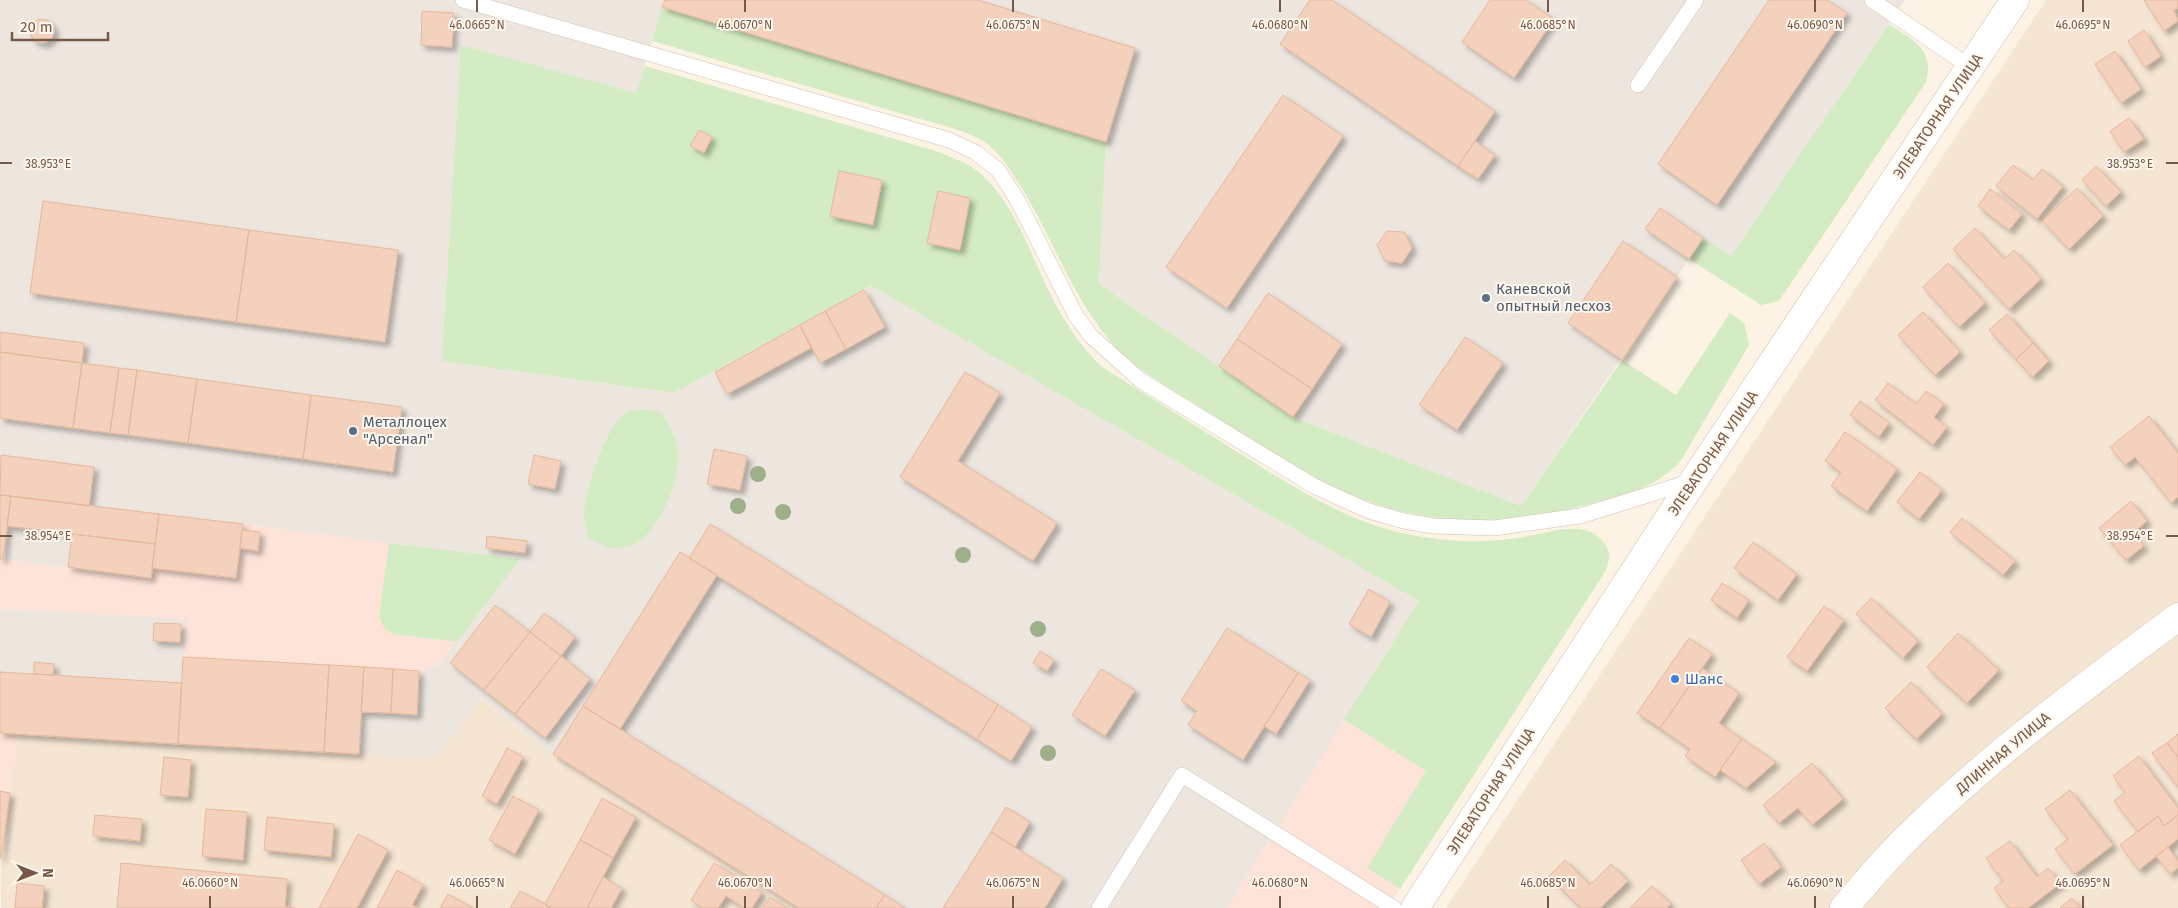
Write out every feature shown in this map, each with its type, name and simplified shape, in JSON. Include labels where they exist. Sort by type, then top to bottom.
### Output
[{"type":"street","name":"ЭЛЕВАТОРНАЯ УЛИЦА","points":[[1415,908],[1694,480],[2015,0]]},
{"type":"street","name":"ДЛИННАЯ УЛИЦА","points":[[1844,908],[1902,843],[1979,771],[2060,704],[2178,617]]},
{"type":"lane","points":[[463,0],[949,140],[975,152],[998,170],[1018,201],[1076,316],[1091,336],[1140,380],[1314,486],[1369,511],[1433,526],[1494,528],[1580,516],[1694,480]]},
{"type":"lane","points":[[1638,85],[1696,0]]},
{"type":"lane","points":[[1872,0],[1970,67]]},
{"type":"lane","points":[[1099,908],[1182,775],[1394,908]]},
{"type":"shaded area","points":[[0,0],[1905,0],[1731,257],[1703,238],[1521,506],[1293,417],[1099,284],[1106,142],[662,7],[636,94],[443,361],[674,393],[871,286],[1419,601],[1227,908],[799,908],[553,754],[481,697],[436,758],[0,733],[0,609],[186,619],[184,657],[419,671],[439,664],[519,560],[243,524],[242,530],[260,532],[258,551],[240,549],[236,578],[153,568],[151,578],[0,559]]},
{"type":"shaded area","points":[[2046,0],[2178,0],[2178,908],[1446,908]]},
{"type":"shaded area","points":[[243,524],[389,543],[379,616],[392,634],[457,642],[439,664],[419,671],[183,657],[185,619],[0,609],[0,559],[151,577],[152,568],[240,548],[258,551],[242,530]]},
{"type":"shaded area","points":[[480,696],[553,754],[799,908],[1,908],[1,858],[18,734],[435,758]]},
{"type":"shaded area","points":[[1344,720],[1426,771],[1368,868],[1400,889],[1387,908],[1227,908]]},
{"type":"shaded area","points":[[0,733],[18,734],[1,858],[1,908]]},
{"type":"green space","points":[[662,7],[1106,142],[1099,284],[1293,417],[1521,506],[1622,360],[1676,395],[1730,313],[1744,323],[1749,345],[1680,462],[1671,471],[1651,484],[1593,503],[1533,516],[1503,519],[1443,519],[1384,507],[1354,496],[1318,479],[1161,383],[1123,354],[1098,326],[1075,288],[1023,190],[1004,161],[990,146],[947,126],[652,41]]},
{"type":"green space","points":[[1889,24],[1914,41],[1925,53],[1928,71],[1926,82],[1779,301],[1761,305],[1689,259],[1703,238],[1731,256]]},
{"type":"green space","points":[[461,45],[636,93],[645,66],[939,152],[970,166],[995,188],[1018,224],[1055,304],[1082,346],[1102,367],[1305,493],[1353,517],[1378,526],[1404,534],[1431,538],[1490,541],[1574,529],[1586,530],[1596,535],[1609,551],[1609,561],[1605,572],[1400,889],[1367,868],[1426,771],[1344,720],[1419,601],[871,286],[674,393],[442,361]]},
{"type":"green space","points":[[645,409],[662,413],[673,433],[677,444],[678,456],[674,481],[664,510],[647,534],[636,543],[625,548],[611,548],[589,539],[584,516],[588,491],[603,445],[618,420],[628,412]]},
{"type":"green space","points":[[389,543],[520,559],[457,642],[392,634],[384,628],[379,616]]},
{"type":"building","points":[[665,0],[978,0],[1135,48],[1106,142],[662,7]]},
{"type":"building","points":[[1310,0],[1332,0],[1495,111],[1458,166],[1280,44]]},
{"type":"building","points":[[1490,0],[1526,0],[1554,19],[1514,78],[1462,42]]},
{"type":"building","points":[[1769,0],[1827,0],[1847,13],[1717,205],[1658,164]]},
{"type":"building","points":[[2144,0],[2178,0],[2178,8],[2174,10],[2178,21],[2164,31]]},
{"type":"building","points":[[422,11],[454,13],[452,47],[421,45]]},
{"type":"building","points":[[42,19],[51,22],[54,31],[51,40],[42,43],[33,40],[30,31],[33,22]]},
{"type":"building","points":[[2144,30],[2161,56],[2145,67],[2128,41]]},
{"type":"building","points":[[2115,51],[2141,89],[2121,103],[2095,64]]},
{"type":"building","points":[[1283,95],[1343,136],[1227,308],[1166,267]]},
{"type":"building","points":[[2129,118],[2144,139],[2124,152],[2110,131]]},
{"type":"building","points":[[699,130],[712,137],[704,153],[690,146]]},
{"type":"building","points":[[1475,141],[1495,155],[1478,179],[1458,166]]},
{"type":"building","points":[[2013,165],[2033,180],[2042,169],[2063,186],[2037,219],[1996,186]]},
{"type":"building","points":[[2096,166],[2121,192],[2106,206],[2082,180]]},
{"type":"building","points":[[839,171],[882,180],[873,225],[830,216]]},
{"type":"building","points":[[2077,188],[2103,216],[2069,249],[2042,221]]},
{"type":"building","points":[[1990,189],[2022,214],[2009,230],[1978,206]]},
{"type":"building","points":[[938,191],[970,198],[960,250],[927,243]]},
{"type":"building","points":[[43,201],[249,230],[236,322],[30,293]]},
{"type":"building","points":[[1660,208],[1703,238],[1689,259],[1645,229]]},
{"type":"building","points":[[1975,228],[2004,259],[2014,250],[2041,279],[2009,309],[1953,249]]},
{"type":"building","points":[[249,230],[398,250],[385,342],[236,322]]},
{"type":"building","points":[[1387,231],[1404,232],[1412,248],[1402,263],[1385,261],[1377,245]]},
{"type":"building","points":[[1623,241],[1677,277],[1622,360],[1568,323]]},
{"type":"building","points":[[1948,263],[1985,303],[1959,327],[1923,287]]},
{"type":"building","points":[[864,290],[885,327],[846,349],[825,311]]},
{"type":"building","points":[[1268,293],[1342,344],[1312,389],[1237,339]]},
{"type":"building","points":[[825,311],[846,349],[820,363],[800,325]]},
{"type":"building","points":[[1923,312],[1960,352],[1935,375],[1898,335]]},
{"type":"building","points":[[2007,314],[2033,343],[2016,359],[1989,330]]},
{"type":"building","points":[[800,325],[811,348],[727,394],[715,372]]},
{"type":"building","points":[[0,332],[84,343],[82,363],[0,352]]},
{"type":"building","points":[[1465,337],[1503,363],[1457,430],[1419,405]]},
{"type":"building","points":[[1237,339],[1312,389],[1293,417],[1219,366]]},
{"type":"building","points":[[2033,343],[2049,361],[2032,377],[2016,359]]},
{"type":"building","points":[[0,352],[82,363],[73,428],[0,418]]},
{"type":"building","points":[[82,363],[119,368],[110,433],[73,428]]},
{"type":"building","points":[[119,368],[137,370],[128,435],[110,433]]},
{"type":"building","points":[[137,370],[197,379],[188,443],[128,435]]},
{"type":"building","points":[[965,372],[1000,393],[958,461],[1057,523],[1033,561],[900,477]]},
{"type":"building","points":[[197,379],[311,395],[303,459],[188,443]]},
{"type":"building","points":[[1888,383],[1916,404],[1926,391],[1944,404],[1934,417],[1947,427],[1933,445],[1875,400]]},
{"type":"building","points":[[311,395],[402,407],[393,472],[303,459]]},
{"type":"building","points":[[1860,401],[1889,423],[1879,437],[1850,415]]},
{"type":"building","points":[[2149,416],[2178,453],[2178,497],[2171,503],[2135,457],[2125,465],[2110,447]]},
{"type":"building","points":[[1845,432],[1897,469],[1867,511],[1831,486],[1841,472],[1825,461]]},
{"type":"building","points":[[714,449],[747,456],[740,490],[707,484]]},
{"type":"building","points":[[1,455],[94,467],[89,506],[0,495]]},
{"type":"building","points":[[534,455],[561,461],[555,489],[528,484]]},
{"type":"building","points":[[1920,472],[1942,490],[1919,519],[1897,502]]},
{"type":"building","points":[[0,495],[11,496],[3,559],[0,559]]},
{"type":"building","points":[[11,496],[159,514],[155,544],[7,526]]},
{"type":"building","points":[[2131,501],[2147,521],[2133,533],[2144,546],[2126,560],[2099,528]]},
{"type":"building","points":[[159,514],[243,524],[236,578],[152,568]]},
{"type":"building","points":[[1962,518],[2015,561],[2003,575],[1950,532]]},
{"type":"building","points":[[710,524],[998,705],[977,739],[689,558]]},
{"type":"building","points":[[242,530],[260,532],[258,551],[240,548]]},
{"type":"building","points":[[72,534],[155,544],[151,578],[68,567]]},
{"type":"building","points":[[487,536],[527,541],[525,553],[486,548]]},
{"type":"building","points":[[1753,542],[1797,574],[1778,600],[1734,568]]},
{"type":"building","points":[[680,552],[717,575],[620,729],[583,706]]},
{"type":"building","points":[[1722,583],[1749,600],[1737,618],[1711,600]]},
{"type":"building","points":[[1369,589],[1390,602],[1371,637],[1349,624]]},
{"type":"building","points":[[1871,598],[1918,641],[1903,658],[1856,614]]},
{"type":"building","points":[[495,605],[530,632],[484,690],[450,663]]},
{"type":"building","points":[[1824,606],[1844,620],[1807,671],[1787,657]]},
{"type":"building","points":[[544,613],[575,637],[561,656],[530,632]]},
{"type":"building","points":[[154,623],[181,624],[180,642],[153,641]]},
{"type":"building","points":[[1227,628],[1298,673],[1243,760],[1188,725],[1197,711],[1181,701]]},
{"type":"building","points":[[530,632],[561,656],[515,714],[484,690]]},
{"type":"building","points":[[1958,633],[1999,670],[1967,703],[1927,667]]},
{"type":"building","points":[[1689,638],[1712,654],[1660,728],[1637,713]]},
{"type":"building","points":[[1040,651],[1054,660],[1047,671],[1033,663]]},
{"type":"building","points":[[561,656],[590,679],[545,738],[515,714]]},
{"type":"building","points":[[183,657],[329,665],[324,752],[178,744]]},
{"type":"building","points":[[34,662],[54,664],[53,675],[34,674]]},
{"type":"building","points":[[329,665],[364,667],[359,754],[324,752]]},
{"type":"building","points":[[364,667],[393,669],[391,713],[361,712]]},
{"type":"building","points":[[1702,668],[1739,693],[1719,723],[1742,739],[1715,777],[1685,756],[1690,749],[1660,728]]},
{"type":"building","points":[[393,669],[419,671],[417,715],[391,713]]},
{"type":"building","points":[[1101,669],[1135,690],[1105,736],[1072,715]]},
{"type":"building","points":[[0,672],[182,683],[178,744],[0,733]]},
{"type":"building","points":[[1298,673],[1310,680],[1276,734],[1264,726]]},
{"type":"building","points":[[1911,682],[1942,714],[1916,739],[1885,708]]},
{"type":"building","points":[[998,705],[1032,727],[1011,761],[977,739]]},
{"type":"building","points":[[583,706],[885,895],[876,908],[799,908],[553,754]]},
{"type":"building","points":[[2178,734],[2178,757],[2167,743]]},
{"type":"building","points":[[1742,739],[1776,762],[1746,788],[1720,770]]},
{"type":"building","points":[[2167,743],[2178,757],[2178,787],[2152,753]]},
{"type":"building","points":[[507,748],[523,757],[497,804],[482,796]]},
{"type":"building","points":[[2139,756],[2178,808],[2178,815],[2164,826],[2158,816],[2138,832],[2114,801],[2125,792],[2113,776]]},
{"type":"building","points":[[164,757],[191,760],[188,797],[160,795]]},
{"type":"building","points":[[1812,763],[1843,799],[1812,825],[1798,808],[1779,823],[1763,805]]},
{"type":"building","points":[[2070,790],[2113,845],[2075,874],[2055,849],[2068,839],[2045,809]]},
{"type":"building","points":[[0,791],[10,793],[1,858],[0,858]]},
{"type":"building","points":[[513,796],[539,810],[515,854],[489,840]]},
{"type":"building","points":[[602,798],[636,817],[613,858],[580,840]]},
{"type":"building","points":[[1006,807],[1030,822],[1015,847],[991,832]]},
{"type":"building","points":[[206,809],[247,812],[243,860],[202,856]]},
{"type":"building","points":[[95,815],[142,819],[140,841],[93,836]]},
{"type":"building","points":[[2178,815],[2178,839],[2139,870],[2120,845],[2158,816],[2164,826]]},
{"type":"building","points":[[267,817],[334,824],[331,857],[264,850]]},
{"type":"building","points":[[991,832],[1063,878],[1045,908],[943,908]]},
{"type":"building","points":[[358,834],[388,850],[357,908],[319,908]]},
{"type":"building","points":[[580,840],[613,858],[587,908],[551,908],[545,904]]},
{"type":"building","points":[[2010,841],[2037,877],[2048,868],[2061,883],[2028,908],[2009,908],[1994,888],[2003,881],[1986,858]]},
{"type":"building","points":[[1764,843],[1781,867],[1759,884],[1741,860]]},
{"type":"building","points":[[2168,847],[2178,861],[2178,868],[2170,874],[2156,856]]},
{"type":"building","points":[[1565,860],[1590,885],[1611,864],[1628,881],[1600,908],[1581,908],[1549,876]]},
{"type":"building","points":[[121,863],[287,879],[285,907],[295,908],[117,908]]},
{"type":"building","points":[[714,863],[762,892],[752,908],[744,908],[726,896],[718,908],[703,908],[691,900]]},
{"type":"building","points":[[397,870],[423,885],[412,905],[419,908],[377,908]]},
{"type":"building","points":[[603,877],[622,888],[611,908],[587,908]]},
{"type":"building","points":[[17,883],[44,886],[42,908],[15,908]]},
{"type":"building","points":[[1652,886],[1671,904],[1667,908],[1630,908]]},
{"type":"building","points":[[520,891],[545,904],[551,908],[510,908]]},
{"type":"building","points":[[448,894],[473,908],[440,908]]},
{"type":"building","points":[[885,895],[905,908],[876,908]]},
{"type":"building","points":[[770,897],[787,908],[763,908]]},
{"type":"building","points":[[2072,898],[2080,908],[2060,908]]},
{"type":"place","name":"Каневской опытный лесхоз","points":[[1486,298]]},
{"type":"place","name":"Металлоцех \"Арсенал\"","points":[[353,431]]},
{"type":"place","name":"Шанс","points":[[1675,679]]}]
